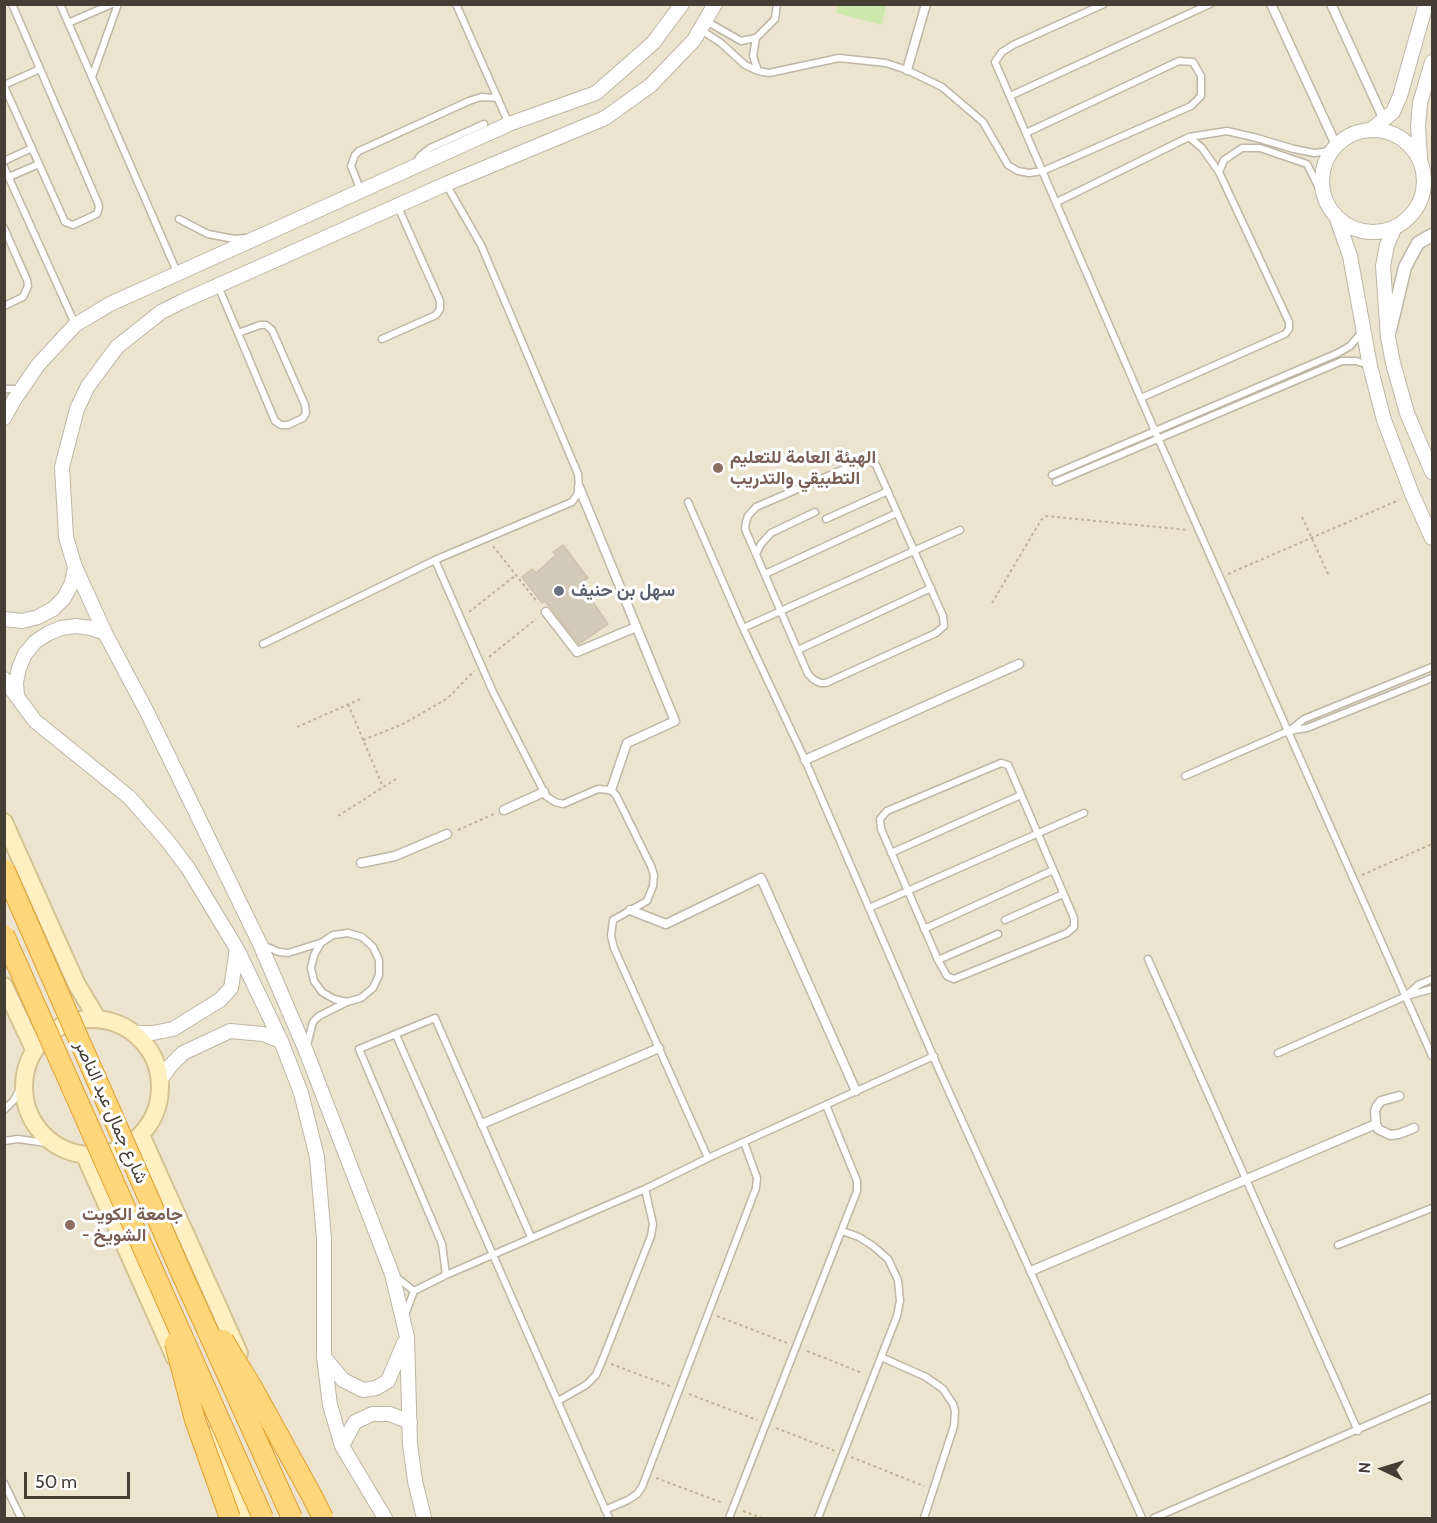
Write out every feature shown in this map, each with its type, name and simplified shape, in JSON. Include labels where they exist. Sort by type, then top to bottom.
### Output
[{"type":"highway","name":"شارع جمال عبد الناصر","points":[[4,868],[181,1272],[292,1518]]},
{"type":"highway","name":"شارع جمال عبد الناصر","points":[[4,935],[263,1518]]},
{"type":"highway","points":[[181,1272],[253,1389],[323,1518]]},
{"type":"highway","points":[[159,1286],[195,1420],[230,1518]]},
{"type":"main road","points":[[4,822],[77,985],[97,1018]]},
{"type":"main road","points":[[4,986],[34,1049]]},
{"type":"main road","points":[[97,1018],[117,1023],[135,1033],[147,1047],[156,1063],[160,1080],[159,1099],[153,1118],[141,1135],[125,1148],[106,1155],[85,1156],[52,1144],[30,1117],[24,1101],[23,1083],[26,1065],[34,1049],[46,1035],[62,1025],[79,1019],[97,1018]]},
{"type":"main road","points":[[141,1135],[313,1518]]},
{"type":"main road","points":[[85,1156],[246,1518]]},
{"type":"street","points":[[4,418],[38,365],[75,325],[110,303],[509,124],[596,93],[653,43],[682,4]]},
{"type":"street","points":[[424,1518],[415,1481],[407,1337],[392,1274],[306,1051],[260,944],[147,712],[105,633],[75,567],[66,537],[62,467],[77,409],[88,386],[117,347],[161,312],[446,184],[604,118],[651,86],[694,40],[715,4]]},
{"type":"street","points":[[907,70],[926,4]]},
{"type":"street","points":[[1271,4],[1334,148]]},
{"type":"street","points":[[1331,4],[1384,120]]},
{"type":"street","points":[[1426,4],[1400,96],[1393,112],[1372,129],[1353,134],[1334,148],[1325,163],[1322,189],[1326,202],[1337,219],[1350,256],[1370,366],[1384,420],[1402,470],[1432,538]]},
{"type":"street","points":[[1337,219],[1354,230],[1374,233],[1394,229],[1411,218],[1421,200],[1425,180],[1418,127],[1420,103],[1432,62]]},
{"type":"street","points":[[1372,129],[1392,133],[1409,144],[1421,160]]},
{"type":"street","points":[[1394,229],[1387,245],[1383,266],[1388,337],[1407,413],[1430,466],[1402,470]]},
{"type":"street","points":[[1388,337],[1405,267],[1418,243],[1432,235]]},
{"type":"street","points":[[1384,420],[1407,413]]},
{"type":"street","points":[[579,487],[675,722],[627,743],[611,790]]},
{"type":"street","points":[[4,619],[22,621],[38,617],[53,609],[64,598],[72,583],[75,567]]},
{"type":"street","points":[[546,612],[577,652],[636,627]]},
{"type":"street","points":[[16,698],[19,668],[25,654],[35,642],[61,628],[76,626],[105,633]]},
{"type":"street","points":[[805,760],[1019,663]]},
{"type":"street","points":[[4,679],[35,721],[129,797],[147,815],[188,868],[237,949],[281,1041],[301,1093],[316,1157],[324,1239],[324,1357],[330,1405],[342,1446],[385,1518]]},
{"type":"street","points":[[504,810],[544,792]]},
{"type":"street","points":[[361,863],[395,856],[447,834]]},
{"type":"street","points":[[630,910],[666,924],[761,878],[856,1091]]},
{"type":"street","points":[[135,1033],[153,1033],[173,1029],[220,1000],[231,988],[237,949]]},
{"type":"street","points":[[160,1080],[183,1053],[230,1031],[263,1034],[281,1041]]},
{"type":"street","points":[[482,1124],[659,1048]]},
{"type":"street","points":[[1399,1096],[1381,1101],[1377,1106],[1374,1120],[1378,1129],[1389,1135],[1414,1128]]},
{"type":"street","points":[[1031,1271],[1376,1124]]},
{"type":"street","points":[[324,1357],[344,1380],[363,1390],[376,1388],[388,1381],[407,1337]]},
{"type":"street","points":[[342,1446],[354,1422],[372,1414],[390,1414],[410,1422]]},
{"type":"lane","points":[[12,4],[40,69],[99,207],[97,214],[73,225],[65,222],[4,85],[40,69]]},
{"type":"lane","points":[[60,4],[177,273]]},
{"type":"lane","points":[[68,23],[112,4]]},
{"type":"lane","points":[[92,77],[118,4]]},
{"type":"lane","points":[[456,4],[509,124]]},
{"type":"lane","points":[[758,71],[753,56],[756,38],[775,19],[777,4]]},
{"type":"lane","points":[[1104,4],[1002,52],[995,62],[1158,438],[1432,1056]]},
{"type":"lane","points":[[1010,96],[1210,4]]},
{"type":"lane","points":[[703,25],[741,40],[756,38]]},
{"type":"lane","points":[[703,25],[745,65],[758,71],[769,73],[839,58],[886,63],[907,70],[942,87],[983,122],[1008,165],[1018,171],[1029,173],[1043,171],[1191,106],[1201,96],[1201,76],[1193,62],[1179,61],[1026,133]]},
{"type":"lane","points":[[361,191],[351,166],[359,151],[469,101],[486,97],[498,99]]},
{"type":"lane","points":[[414,167],[420,156],[430,148],[484,124]]},
{"type":"lane","points":[[1057,202],[1189,137],[1227,131],[1314,153],[1334,148]]},
{"type":"lane","points":[[1141,398],[1285,334],[1289,329],[1289,322],[1219,172],[1202,148],[1189,137]]},
{"type":"lane","points":[[4,161],[32,148]]},
{"type":"lane","points":[[1219,172],[1224,160],[1242,148],[1260,148],[1307,164],[1326,202]]},
{"type":"lane","points":[[9,177],[39,164]]},
{"type":"lane","points":[[4,167],[75,325]]},
{"type":"lane","points":[[263,644],[435,560],[572,502],[577,495],[578,474],[481,245],[446,184]]},
{"type":"lane","points":[[382,339],[436,315],[441,302],[398,207]]},
{"type":"lane","points":[[179,219],[208,234],[234,239],[256,238]]},
{"type":"lane","points":[[4,228],[28,286],[23,297],[4,306]]},
{"type":"lane","points":[[218,285],[238,333],[275,421],[281,425],[288,425],[303,418],[306,413],[305,405],[272,330],[266,325],[260,325],[238,333]]},
{"type":"lane","points":[[1052,475],[1338,353],[1356,341],[1364,328]]},
{"type":"lane","points":[[1056,482],[1342,361],[1356,361],[1370,366]]},
{"type":"lane","points":[[4,389],[21,389]]},
{"type":"lane","points":[[865,460],[876,465],[897,513],[945,621],[944,626],[936,633],[826,683],[818,682],[811,677],[798,650],[745,529],[748,516],[756,507],[865,460]]},
{"type":"lane","points":[[826,519],[888,491]]},
{"type":"lane","points":[[688,502],[1142,1518]]},
{"type":"lane","points":[[756,554],[771,533],[815,512]]},
{"type":"lane","points":[[765,574],[897,513]]},
{"type":"lane","points":[[743,628],[960,530]]},
{"type":"lane","points":[[435,560],[493,692],[544,792],[555,802],[563,804],[598,789],[611,790],[616,795],[654,875],[653,886],[647,901],[613,920],[611,936],[614,948],[708,1158]]},
{"type":"lane","points":[[798,650],[931,588]]},
{"type":"lane","points":[[1185,776],[1288,731],[1304,719],[1432,667]]},
{"type":"lane","points":[[1288,731],[1307,728],[1432,678]]},
{"type":"lane","points":[[1001,763],[1008,765],[1038,834],[1075,923],[1074,927],[1067,933],[958,979],[947,976],[891,853],[880,824],[883,815],[887,811],[1001,763]]},
{"type":"lane","points":[[891,853],[1021,795]]},
{"type":"lane","points":[[869,908],[1084,813]]},
{"type":"lane","points":[[924,929],[1053,870]]},
{"type":"lane","points":[[1005,920],[1063,894]]},
{"type":"lane","points":[[260,944],[279,952],[288,953],[321,943],[333,935],[348,933],[362,937],[373,947],[379,960],[379,975],[372,988],[361,998],[347,1002],[319,1016],[313,1022],[308,1033],[306,1051]]},
{"type":"lane","points":[[938,960],[998,934]]},
{"type":"lane","points":[[321,943],[314,955],[311,968],[314,981],[322,992],[333,999],[347,1002]]},
{"type":"lane","points":[[1148,959],[1358,1431]]},
{"type":"lane","points":[[1406,996],[1419,985],[1432,979]]},
{"type":"lane","points":[[1278,1053],[1406,996],[1432,989]]},
{"type":"lane","points":[[446,1275],[441,1244],[359,1049],[435,1018],[531,1237]]},
{"type":"lane","points":[[396,1035],[609,1518]]},
{"type":"lane","points":[[403,1321],[414,1291],[446,1275],[645,1189],[708,1158],[934,1056]]},
{"type":"lane","points":[[4,1110],[14,1100],[23,1083]]},
{"type":"lane","points":[[729,1518],[857,1191],[857,1181],[826,1105]]},
{"type":"lane","points":[[4,1141],[18,1139],[52,1144]]},
{"type":"lane","points":[[605,1510],[636,1494],[647,1475],[756,1188],[757,1178],[744,1142]]},
{"type":"lane","points":[[558,1401],[586,1385],[596,1374],[602,1361],[651,1236],[653,1224],[645,1189]]},
{"type":"lane","points":[[1338,1245],[1432,1208]]},
{"type":"lane","points":[[818,1518],[897,1316],[900,1301],[898,1280],[888,1259],[859,1237],[842,1231]]},
{"type":"lane","points":[[392,1274],[414,1291]]},
{"type":"lane","points":[[881,1357],[926,1377],[943,1389],[953,1404],[954,1426],[924,1518]]},
{"type":"lane","points":[[1154,1518],[1432,1397]]},
{"type":"lane","points":[[4,1484],[21,1518]]},
{"type":"path","points":[[1220,578],[1412,494]]},
{"type":"path","points":[[992,603],[1041,520],[1046,516],[1199,531]]},
{"type":"path","points":[[1302,518],[1329,576]]},
{"type":"path","points":[[363,740],[403,724],[448,698],[481,664],[546,612],[487,538]]},
{"type":"path","points":[[461,618],[516,575]]},
{"type":"path","points":[[297,728],[363,698]]},
{"type":"path","points":[[348,704],[383,787]]},
{"type":"path","points":[[338,816],[396,779]]},
{"type":"path","points":[[447,834],[504,810]]},
{"type":"path","points":[[1354,879],[1432,844]]},
{"type":"path","points":[[647,1475],[762,1518]]},
{"type":"shaded area","name":"الهيئة العامة للتعليم التطبيقي والتدريب","points":[[5,5],[1432,5],[1432,1518],[5,1518]]},
{"type":"green space","points":[[838,5],[886,6],[882,25],[836,13]]},
{"type":"building","name":"سهل بن حنيف","points":[[563,545],[588,578],[580,583],[608,624],[579,644],[551,608],[545,601],[542,603],[522,577],[532,569],[536,573],[556,555],[553,552]]},
{"type":"place","name":"الهيئة العامة للتعليم التطبيقي والتدريب","points":[[718,468]]},
{"type":"place","name":"سهل بن حنيف","points":[[559,591]]},
{"type":"place","name":"جامعة الكويت - الشويخ","points":[[70,1225]]}]
